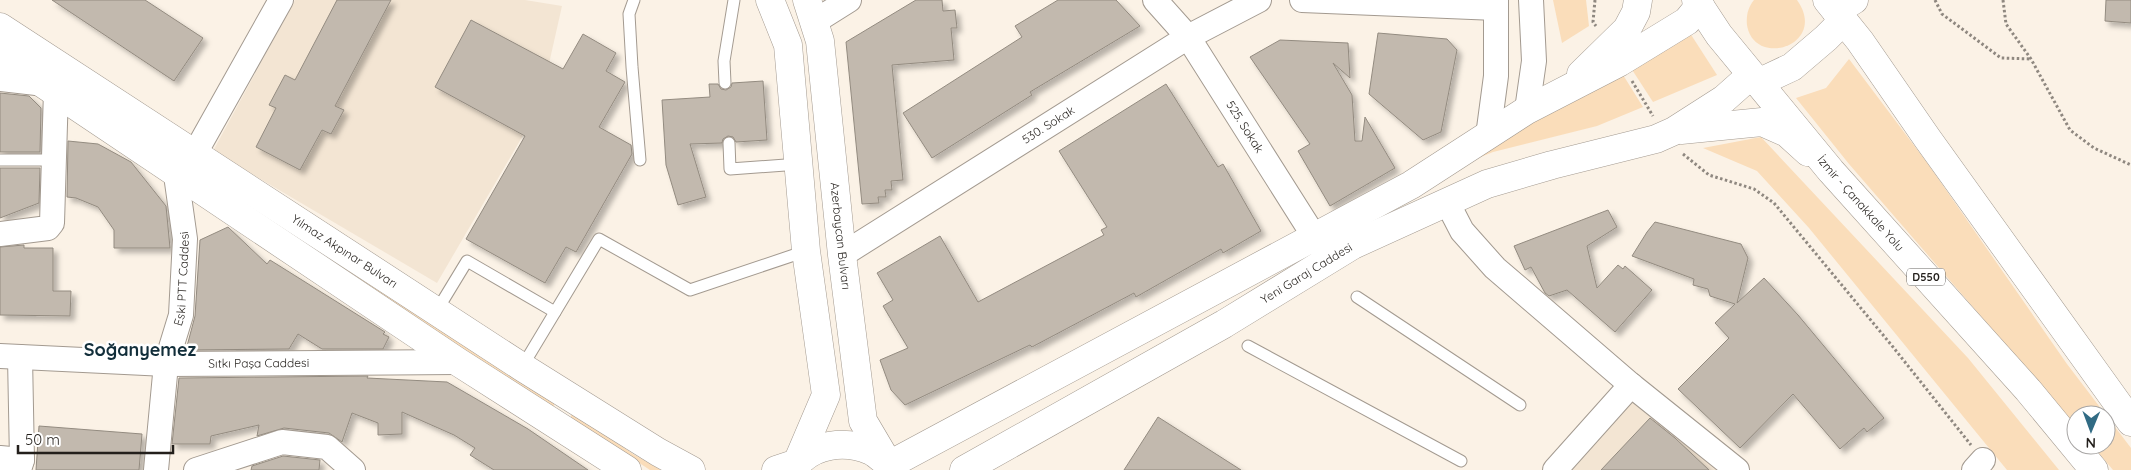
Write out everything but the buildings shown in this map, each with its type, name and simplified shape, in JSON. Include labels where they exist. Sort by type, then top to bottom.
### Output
[{"type":"main road","points":[[770,0],[788,45],[800,164],[806,252],[826,395],[789,468]]},
{"type":"main road","points":[[1568,88],[1611,42],[1627,29],[1636,12],[1638,0]]},
{"type":"main road","name":"Yeni Garaj Caddesi","points":[[891,467],[1257,284],[1322,249],[1411,185],[1527,110],[1620,62],[1687,20],[1700,2]]},
{"type":"main road","name":"İzmir - Çanakkale Yolu","points":[[1700,2],[1719,35],[1831,172],[2028,390],[2094,470]]},
{"type":"main road","points":[[1677,141],[1724,100],[1754,79],[1792,67],[1826,38],[1840,8]]},
{"type":"main road","points":[[1840,8],[1860,41],[1927,138],[2131,422]]},
{"type":"main road","name":"Azerbaycan Bulvarı","points":[[811,11],[820,41],[842,255],[863,421],[891,467]]},
{"type":"main road","name":"Yılmaz Akpınar Bulvarı","points":[[0,27],[185,165],[458,362],[627,470]]},
{"type":"main road","name":"Yılmaz Akpınar Bulvarı","points":[[0,55],[50,88],[436,312],[522,368],[658,452],[691,470]]},
{"type":"main road","points":[[1677,141],[1762,122],[1787,133],[1831,172]]},
{"type":"main road","name":"Yeni Garaj Caddesi","points":[[1322,249],[1353,245],[1487,184],[1552,164],[1641,144],[1677,141]]},
{"type":"main road","name":"Yeni Garaj Caddesi","points":[[964,470],[1257,284]]},
{"type":"main road","points":[[789,468],[814,450],[834,444],[854,445],[873,452],[891,467]]},
{"type":"street","points":[[185,165],[281,0]]},
{"type":"street","points":[[811,11],[849,0]]},
{"type":"street","name":"525. Sokak","points":[[1156,0],[1188,37],[1322,249]]},
{"type":"street","name":"530. Sokak","points":[[842,255],[1188,37],[1258,0]]},
{"type":"street","points":[[1302,0],[1496,4],[1496,76],[1488,136]]},
{"type":"street","points":[[1527,110],[1534,62],[1530,0]]},
{"type":"street","points":[[0,79],[50,88],[54,160],[52,223],[48,228],[0,234]]},
{"type":"street","name":"Eski PTT Caddesi","points":[[156,470],[166,364],[181,316],[186,239],[185,165]]},
{"type":"street","points":[[1447,202],[1462,231],[1495,268],[1631,385],[1736,470]]},
{"type":"street","points":[[10,357],[14,463]]},
{"type":"street","name":"Sıtkı Paşa Caddesi","points":[[10,357],[166,364],[458,362]]},
{"type":"street","points":[[1555,470],[1631,385]]},
{"type":"street","points":[[196,470],[282,442],[327,447],[353,470]]},
{"type":"lane","points":[[634,0],[629,14],[640,160]]},
{"type":"lane","points":[[725,83],[724,61],[734,0]]},
{"type":"lane","points":[[729,143],[730,169],[800,164]]},
{"type":"lane","points":[[0,160],[54,160]]},
{"type":"lane","points":[[522,368],[599,239],[690,290],[806,252]]},
{"type":"lane","points":[[436,312],[467,261],[555,312]]},
{"type":"lane","points":[[1357,297],[1520,405]]},
{"type":"lane","points":[[1248,346],[1461,461]]},
{"type":"path","points":[[1593,22],[1595,0]]},
{"type":"path","points":[[1935,0],[1942,14],[2001,58],[2031,59]]},
{"type":"path","points":[[2003,0],[2006,24],[2031,59],[2070,130],[2094,148],[2131,165]]},
{"type":"path","points":[[1629,76],[1647,105]]},
{"type":"path","points":[[1677,141],[1710,175],[1754,189],[1774,203],[1893,347],[1978,465]]},
{"type":"shaded area","points":[[295,0],[525,0],[562,6],[539,108],[437,283],[213,151]]},
{"type":"shaded area","points":[[1553,0],[1586,0],[1589,26],[1562,43]]},
{"type":"shaded area","points":[[1754,0],[1797,0],[1804,16],[1804,29],[1797,39],[1787,46],[1774,48],[1762,46],[1752,38],[1747,25],[1747,18]]},
{"type":"shaded area","points":[[1688,30],[1717,75],[1653,102],[1629,65]]},
{"type":"shaded area","points":[[1849,59],[1928,164],[2067,364],[2098,405],[2066,405],[2066,414],[1849,164],[1796,98],[1826,88]]},
{"type":"shaded area","points":[[1620,70],[1643,107],[1597,126],[1493,152],[1461,165]]},
{"type":"shaded area","points":[[1761,137],[1968,358],[2059,470],[2007,470],[1809,228],[1757,171],[1703,148]]},
{"type":"shaded area","points":[[190,168],[554,402],[554,406],[549,406]]},
{"type":"shaded area","points":[[1634,398],[1725,470],[1567,470]]},
{"type":"shaded area","points":[[575,414],[633,454],[661,470],[650,470],[571,418],[571,415]]},
{"type":"shaded area","points":[[2116,428],[2131,448],[2131,470],[2113,470],[2100,455],[2116,455]]},
{"type":"district","name":"Soğanyemez","points":[[140,350]]}]
